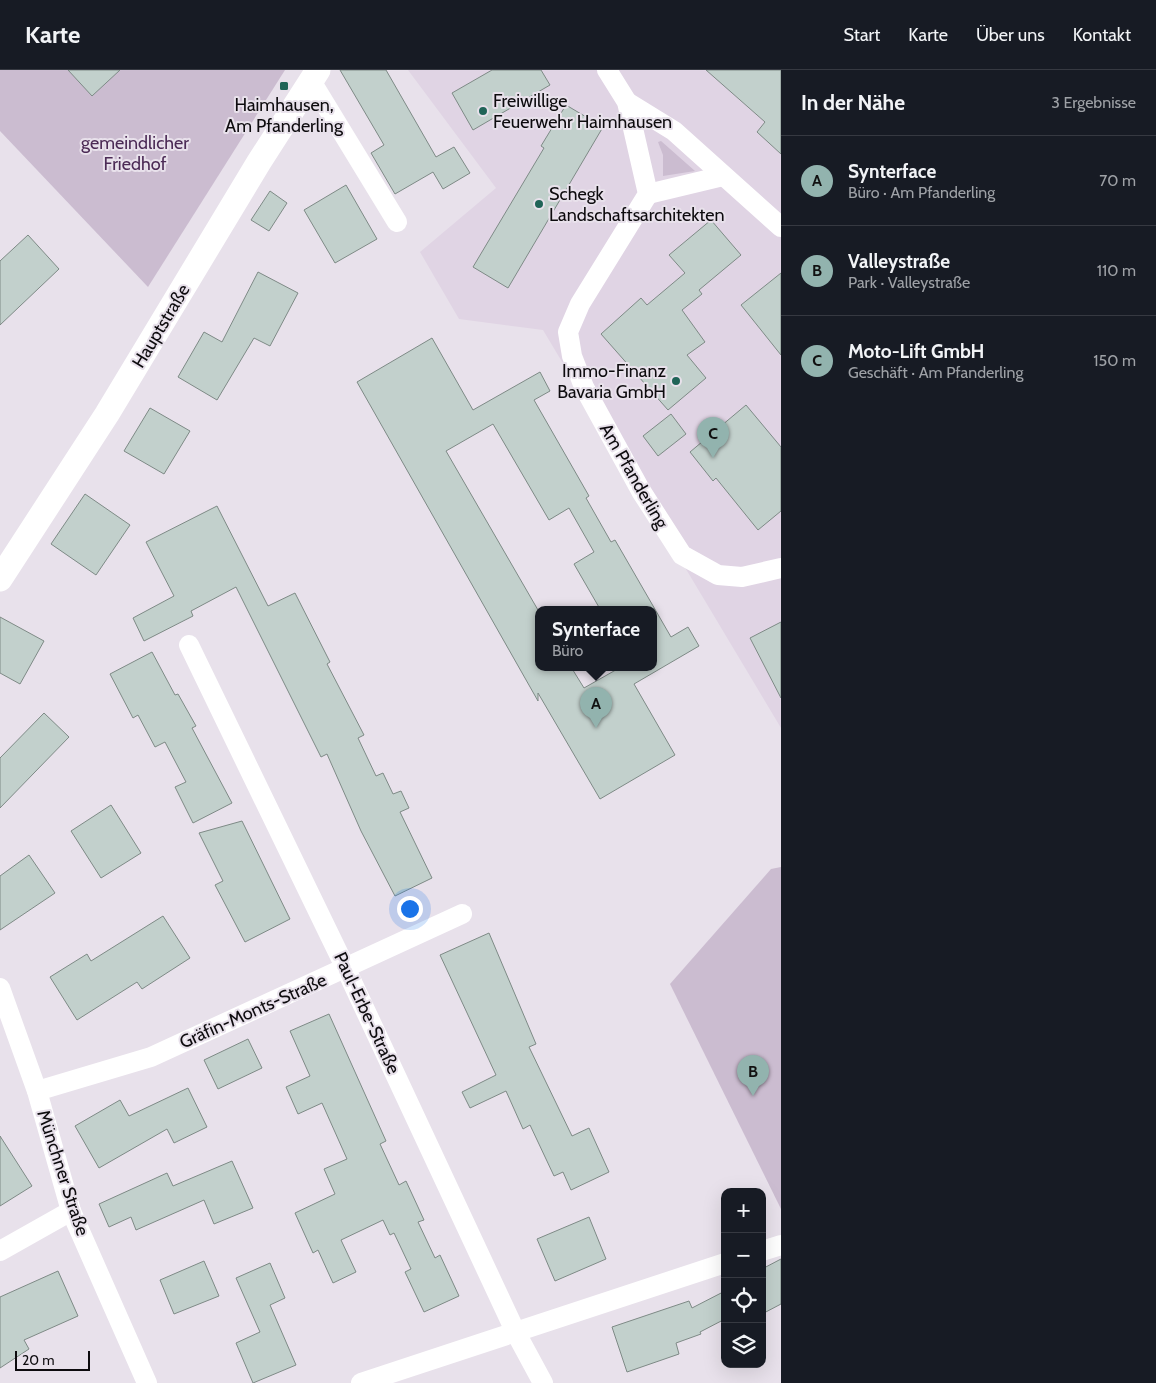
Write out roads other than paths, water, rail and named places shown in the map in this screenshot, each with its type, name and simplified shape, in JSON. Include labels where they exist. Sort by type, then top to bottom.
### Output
[{"type":"street","points":[[608,70],[626,102],[648,194],[723,176]]},
{"type":"street","points":[[315,76],[398,222]]},
{"type":"street","name":"Hauptstraße","points":[[0,579],[107,414],[259,162],[315,76]]},
{"type":"street","points":[[626,102],[674,131],[781,227]]},
{"type":"street","name":"Am Pfanderling","points":[[648,194],[580,304],[568,332],[572,356],[584,387],[641,491],[682,555],[718,575],[742,577],[781,568]]},
{"type":"street","name":"Paul-Erbe-Straße","points":[[189,645],[346,969],[516,1333],[543,1383]]},
{"type":"street","name":"Gräfin-Monts-Straße","points":[[37,1091],[151,1057],[346,969],[462,914]]},
{"type":"street","name":"Münchner Straße","points":[[0,988],[37,1091],[71,1211],[147,1383]]},
{"type":"street","points":[[0,1251],[71,1211]]},
{"type":"street","points":[[766,1250],[781,1245]]},
{"type":"street","points":[[361,1383],[721,1264]]},
{"type":"place","name":"Haimhausen, Am Pfanderling","points":[[284,86]]},
{"type":"place","name":"Freiwillige Feuerwehr Haimhausen","points":[[483,111]]},
{"type":"place","name":"Schegk Landschaftsarchitekten","points":[[539,204]]},
{"type":"place","name":"Immo-Finanz Bavaria GmbH","points":[[676,381]]},
{"type":"place","name":"Moto-Lift GmbH","points":[[713,458]]},
{"type":"place","name":"Synterface","points":[[596,728]]},
{"type":"place","name":"Valleystraße","points":[[753,1096]]},
{"type":"park label","name":"gemeindlicher Friedhof","points":[[135,153]]}]
